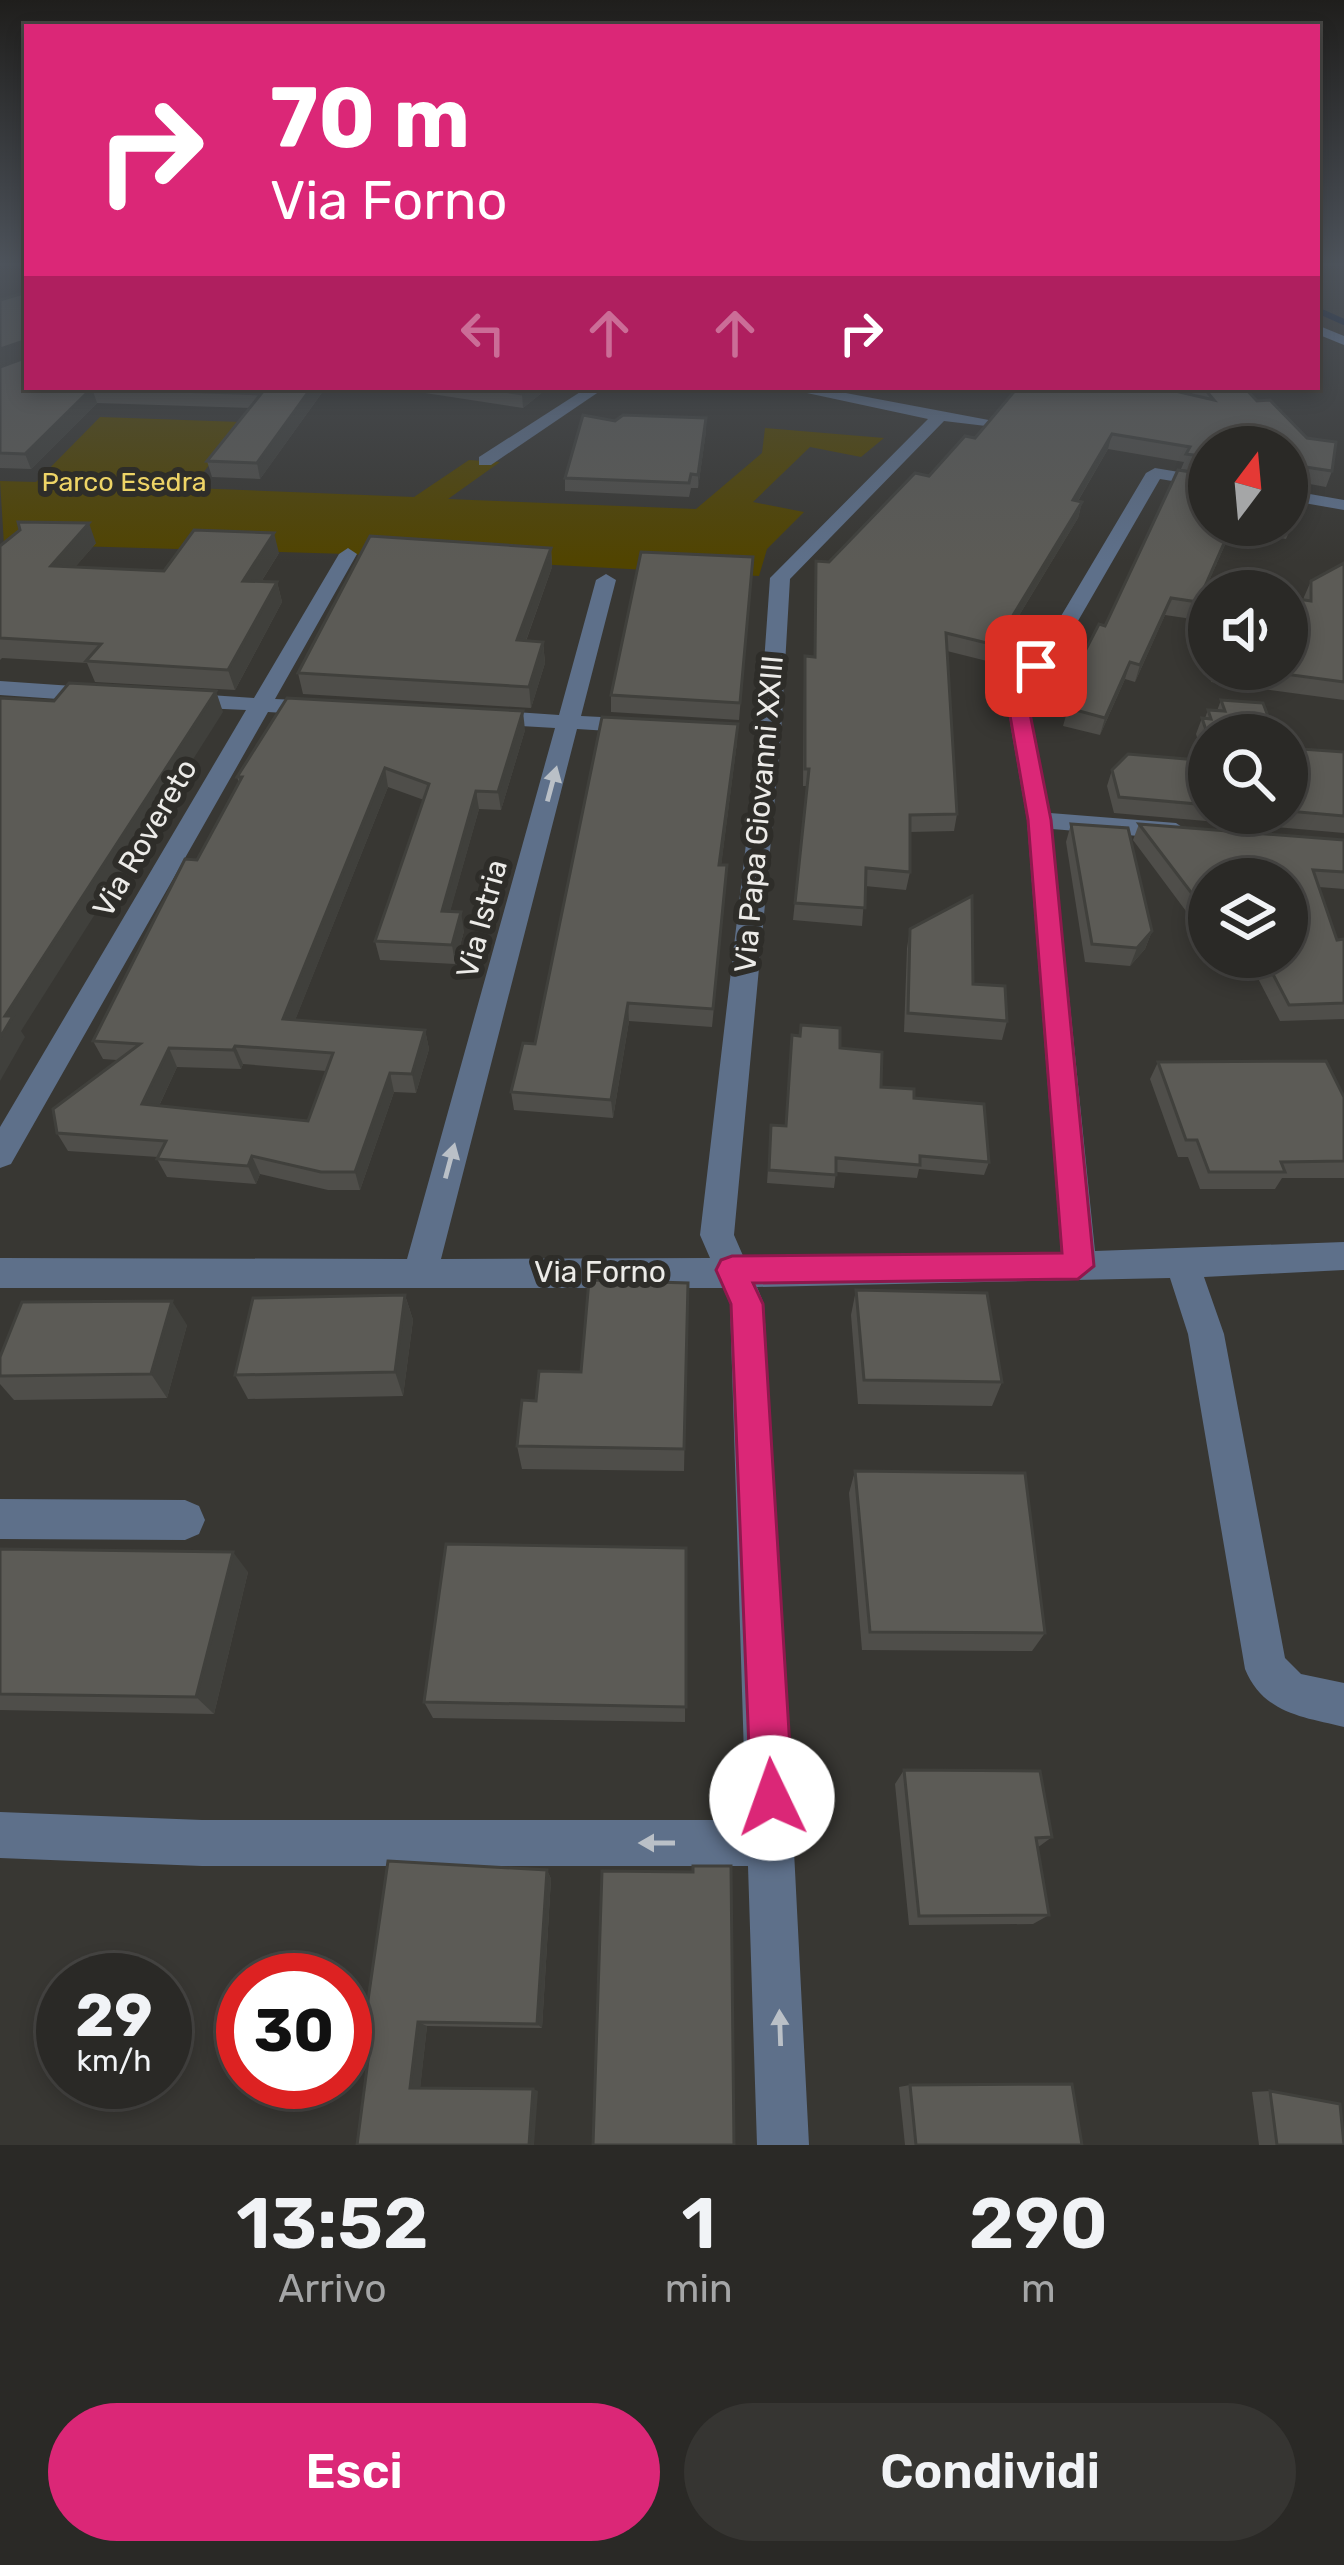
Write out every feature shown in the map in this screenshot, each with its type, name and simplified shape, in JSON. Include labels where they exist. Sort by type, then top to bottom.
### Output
[{"type":"street","points":[[485,461],[553,422],[594,390]]},
{"type":"street","points":[[805,390],[986,421]]},
{"type":"street","name":"Via Papa Giovanni XXIII","points":[[784,2145],[747,1304],[717,1235],[759,733],[780,578],[942,413]]},
{"type":"street","points":[[1078,1266],[1040,820],[1016,692],[1058,640],[1155,473],[1188,478]]},
{"type":"street","points":[[1308,499],[1344,505]]},
{"type":"street","name":"Via Rovereto","points":[[0,1155],[348,554]]},
{"type":"street","name":"Via Istria","points":[[420,1274],[606,580]]},
{"type":"street","points":[[0,688],[118,696]]},
{"type":"street","points":[[165,699],[331,709]]},
{"type":"street","points":[[450,716],[658,727]]},
{"type":"street","points":[[1040,820],[1188,832]]},
{"type":"street","name":"Via Forno","points":[[0,1274],[1078,1266],[1344,1256]]},
{"type":"street","points":[[1181,1264],[1206,1334],[1266,1670],[1289,1693],[1344,1706]]},
{"type":"street","points":[[0,1519],[185,1520]]},
{"type":"street","points":[[0,1835],[202,1843],[774,1843]]},
{"type":"green space","name":"Parco Esedra","points":[[100,417],[241,422],[192,488],[414,497],[469,460],[500,462],[448,499],[696,509],[762,453],[765,428],[884,438],[861,457],[810,447],[753,502],[804,512],[767,549],[759,576],[348,554],[4,544],[0,481],[36,482]]},
{"type":"building","points":[[24,362],[24,390],[90,390],[25,454],[0,453],[0,367]]},
{"type":"building","points":[[148,390],[310,390],[257,463],[207,461],[261,394]]},
{"type":"building","points":[[1015,390],[1171,390],[1214,400],[1206,390],[1247,390],[1257,401],[1270,400],[1295,426],[1188,426],[1188,447],[1112,434],[1073,500],[1082,502],[995,645],[946,633],[957,814],[910,815],[910,872],[866,868],[865,908],[795,903],[809,769],[805,769],[805,656],[815,657],[816,561],[829,562],[915,473],[929,476],[965,436],[975,438]]},
{"type":"building","points":[[583,415],[615,421],[623,415],[706,418],[698,475],[691,474],[689,483],[565,478]]},
{"type":"building","points":[[1308,438],[1336,442],[1332,471],[1308,467]]},
{"type":"building","points":[[1178,470],[1188,472],[1188,546],[1223,546],[1212,570],[1188,570],[1188,601],[1171,598],[1140,665],[1130,662],[1105,718],[1068,708],[1077,689],[1067,686],[1099,624],[1105,626]]},
{"type":"building","points":[[18,522],[89,523],[51,566],[164,571],[194,530],[274,533],[243,581],[277,582],[228,670],[86,661],[101,644],[0,638],[0,546],[20,530]]},
{"type":"building","points":[[370,536],[551,548],[517,640],[543,642],[529,687],[298,673]]},
{"type":"building","points":[[641,552],[753,557],[740,703],[611,695]]},
{"type":"building","points":[[1344,563],[1344,682],[1308,677],[1311,581]]},
{"type":"building","points":[[69,683],[216,691],[5,1016],[13,1016],[0,1038],[0,698],[54,701]]},
{"type":"building","points":[[287,698],[523,711],[498,792],[476,791],[442,911],[461,912],[452,945],[375,941],[429,784],[385,768],[283,1019],[425,1030],[412,1074],[390,1073],[355,1172],[321,1172],[252,1156],[248,1166],[157,1159],[166,1141],[57,1133],[53,1109],[140,1044],[93,1041],[185,859],[197,860],[242,777],[237,777]],"holes":[[[235,1046],[333,1053],[308,1121],[142,1104],[169,1048],[233,1050]]]},
{"type":"building","points":[[1221,700],[1263,703],[1267,714],[1209,714],[1208,710],[1225,711]]},
{"type":"building","points":[[602,717],[738,724],[719,865],[727,865],[713,1009],[628,1003],[611,1100],[511,1092],[523,1043],[535,1044]]},
{"type":"building","points":[[1308,749],[1344,752],[1344,816],[1308,813]]},
{"type":"building","points":[[1128,754],[1188,759],[1188,803],[1119,797],[1112,770]]},
{"type":"building","points":[[1071,824],[1128,828],[1152,931],[1137,948],[1092,944]]},
{"type":"building","points":[[1139,824],[1188,828],[1188,834],[1344,840],[1344,872],[1313,870],[1337,940],[1344,939],[1344,1003],[1289,1005],[1275,978],[1308,978],[1308,858],[1188,858],[1188,888]]},
{"type":"building","points":[[972,896],[973,984],[1005,986],[1007,1021],[908,1013],[910,929]]},
{"type":"building","points":[[801,1025],[840,1028],[840,1048],[882,1052],[881,1087],[914,1089],[914,1098],[984,1104],[989,1162],[920,1156],[920,1165],[836,1158],[836,1175],[769,1170],[771,1125],[786,1126],[792,1035],[800,1036]]},
{"type":"building","points":[[1326,1061],[1344,1097],[1344,1161],[1281,1162],[1285,1172],[1209,1172],[1197,1140],[1186,1140],[1158,1062]]},
{"type":"building","points":[[589,1280],[688,1283],[684,1449],[517,1446],[522,1400],[536,1401],[539,1371],[581,1372]]},
{"type":"building","points":[[856,1290],[987,1293],[1002,1382],[864,1380]]},
{"type":"building","points":[[405,1295],[395,1372],[235,1375],[253,1298]]},
{"type":"building","points":[[172,1301],[151,1374],[0,1376],[0,1357],[22,1302]]},
{"type":"building","points":[[855,1471],[1025,1473],[1045,1633],[870,1632]]},
{"type":"building","points":[[446,1544],[686,1548],[686,1707],[424,1702]]},
{"type":"building","points":[[0,1549],[233,1552],[196,1697],[0,1694]]},
{"type":"building","points":[[904,1770],[1040,1771],[1052,1837],[1036,1838],[1049,1915],[919,1916]]},
{"type":"building","points":[[388,1861],[547,1870],[537,2024],[418,2022],[410,2088],[533,2089],[529,2145],[357,2145],[362,2109],[372,2109],[372,1972]]},
{"type":"building","points":[[693,1866],[731,1866],[734,2145],[593,2145],[602,1871],[693,1872]]},
{"type":"building","points":[[1072,2084],[1082,2145],[916,2145],[910,2085]]},
{"type":"building","points":[[1270,2091],[1340,2104],[1344,2145],[1277,2145]]},
{"type":"route","points":[[772,1798],[747,1304],[732,1270],[1078,1266],[1040,820],[1016,692],[1036,666]]}]
